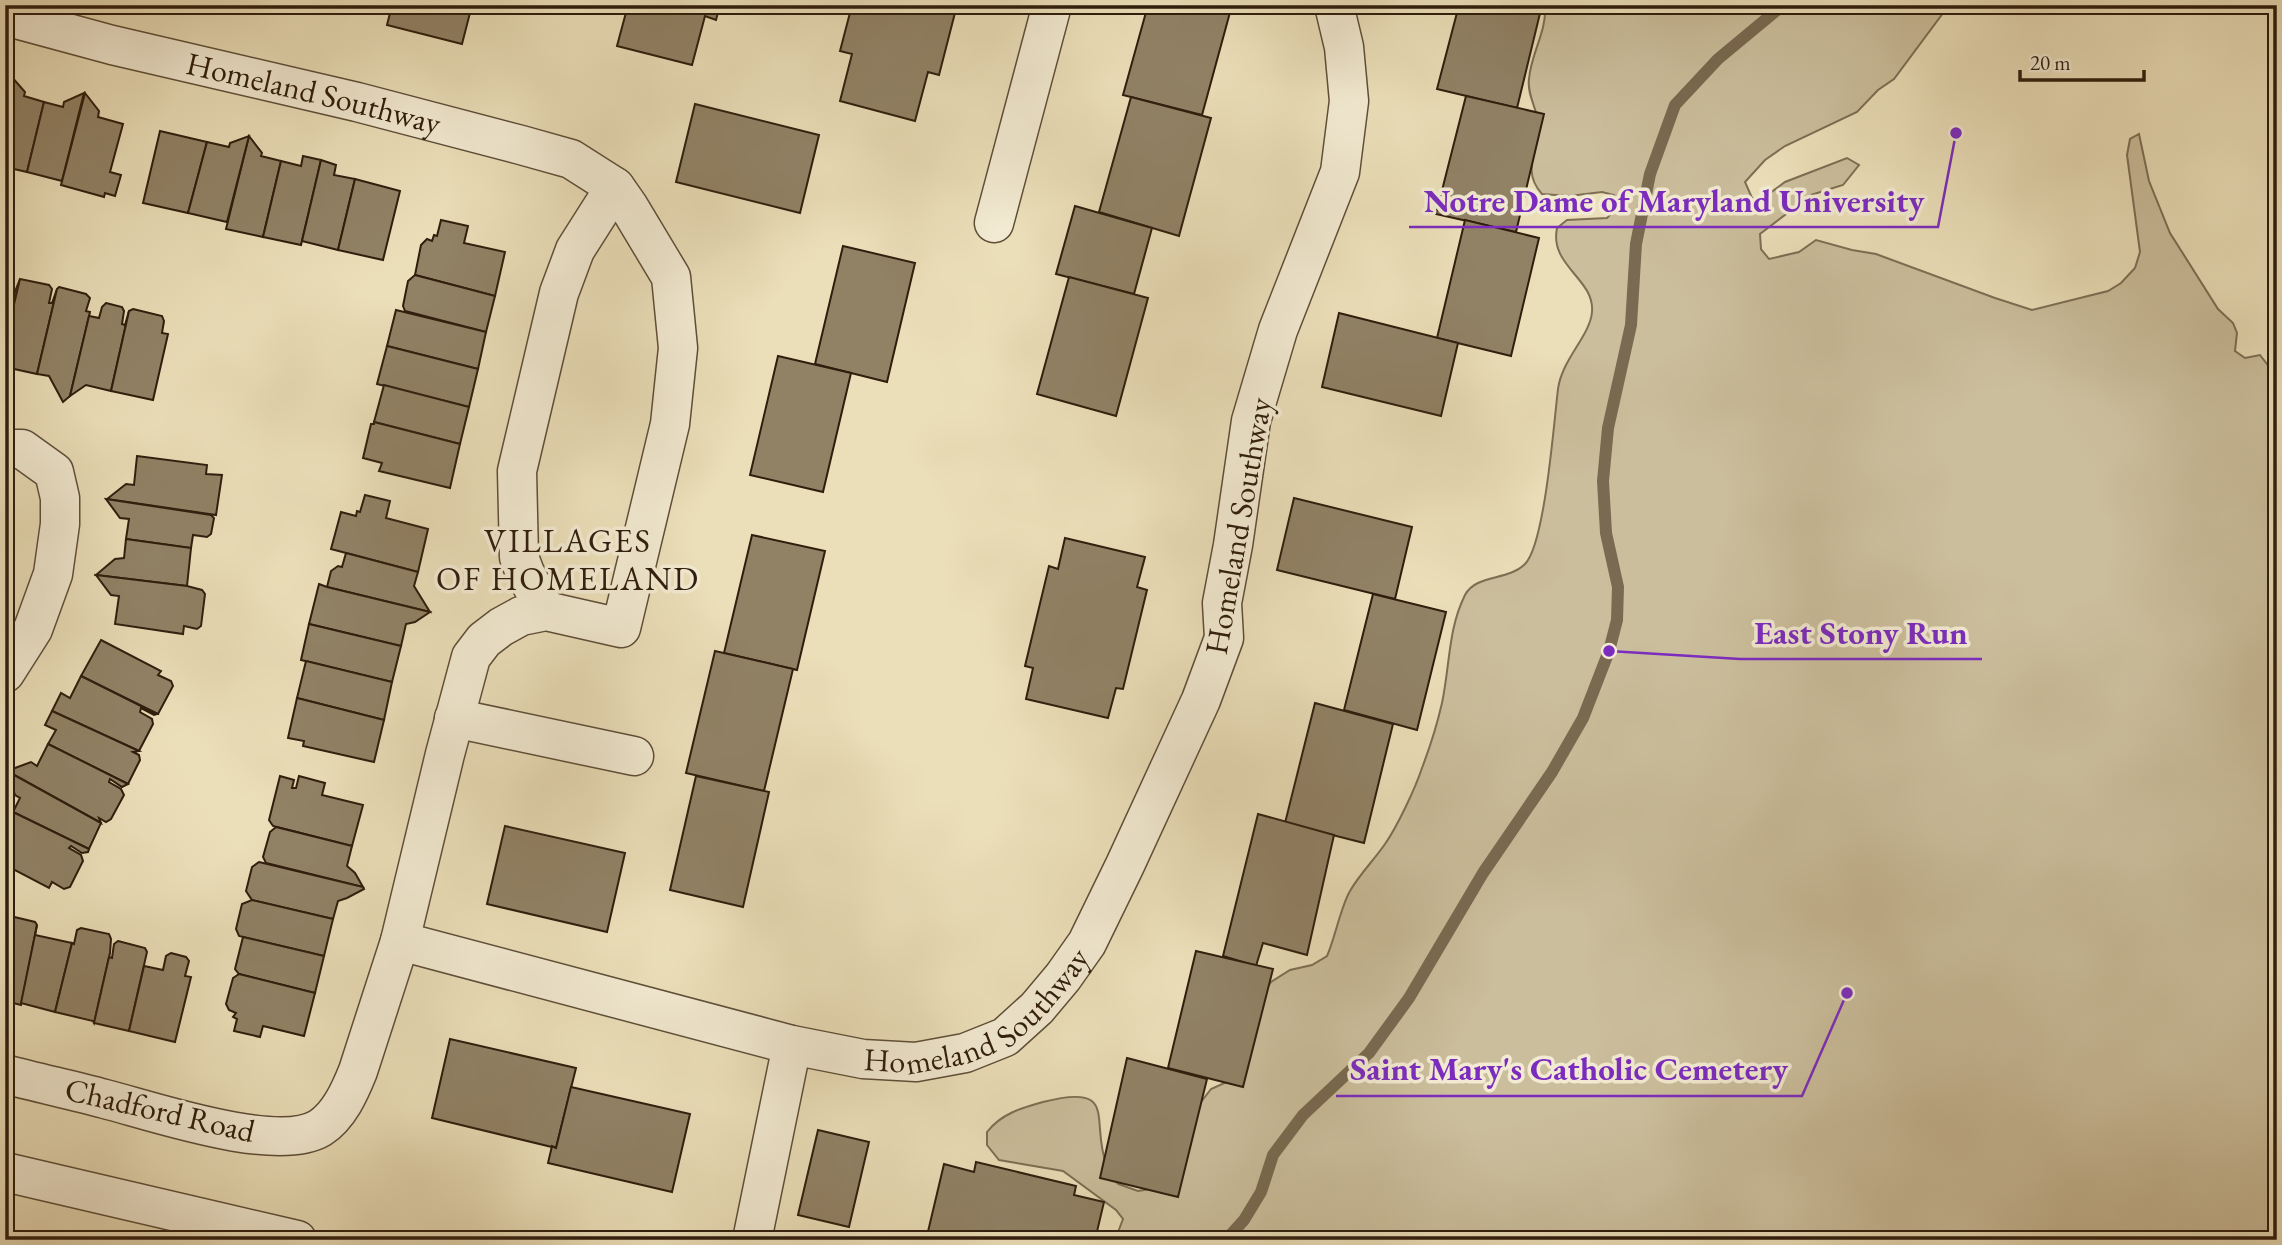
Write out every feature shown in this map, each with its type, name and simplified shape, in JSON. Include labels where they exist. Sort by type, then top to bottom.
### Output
[{"type":"street","points":[[994,223],[1052,5]]},
{"type":"street","name":"Homeland Southway","points":[[5,16],[112,45],[357,102],[522,145],[571,159],[615,187],[671,277],[678,348],[670,424],[621,628],[546,611],[521,616],[501,627],[484,640],[471,657],[400,941],[792,1045],[863,1059],[916,1062],[965,1053],[1005,1037],[1037,1008],[1063,976],[1087,943],[1196,712],[1224,638],[1222,603],[1251,421],[1278,330],[1340,172],[1349,101],[1344,47],[1334,5]]},
{"type":"street","points":[[546,611],[524,573],[519,557],[517,471],[559,293],[575,250],[615,187]]},
{"type":"street","points":[[5,449],[22,449],[54,472],[60,498],[60,524],[53,574],[33,629],[5,673]]},
{"type":"street","points":[[454,718],[635,756]]},
{"type":"street","name":"Chadford Road","points":[[5,1074],[229,1132],[274,1135],[302,1134],[318,1129],[332,1118],[350,1090],[400,941]]},
{"type":"street","points":[[752,1240],[792,1045]]},
{"type":"street","points":[[5,1172],[297,1240]]},
{"type":"shaded area","points":[[1545,5],[1949,5],[1894,79],[1878,90],[1857,112],[1785,146],[1765,160],[1745,182],[1752,198],[1759,201],[1785,182],[1847,158],[1859,165],[1843,185],[1811,195],[1760,234],[1761,249],[1769,259],[1799,252],[1816,240],[1876,254],[2032,310],[2108,291],[2121,283],[2135,268],[2140,252],[2127,155],[2130,139],[2139,134],[2149,181],[2170,233],[2218,309],[2233,323],[2237,333],[2235,351],[2245,358],[2260,355],[2277,377],[2277,1240],[1115,1240],[1123,1219],[1116,1210],[1063,1171],[999,1160],[987,1145],[987,1132],[1012,1112],[1043,1102],[1083,1097],[1093,1102],[1098,1110],[1102,1150],[1108,1168],[1118,1184],[1138,1191],[1150,1189],[1198,1106],[1211,1089],[1229,1081],[1260,998],[1271,982],[1290,970],[1312,965],[1327,956],[1350,891],[1390,837],[1419,777],[1440,711],[1452,634],[1465,595],[1470,588],[1484,580],[1518,569],[1525,564],[1532,552],[1543,508],[1558,389],[1592,312],[1587,290],[1560,253],[1556,241],[1557,228],[1567,220],[1607,218],[1617,208],[1614,195],[1602,192],[1569,196],[1542,194],[1535,185],[1532,167],[1538,121],[1529,90],[1529,79],[1544,24]]},
{"type":"building","points":[[392,5],[472,5],[462,44],[387,25]]},
{"type":"building","points":[[628,5],[720,5],[716,20],[705,16],[692,65],[617,46]]},
{"type":"building","points":[[852,5],[957,5],[939,75],[928,72],[915,121],[840,101],[852,54],[840,51]]},
{"type":"building","points":[[1148,5],[1232,5],[1202,115],[1123,95]]},
{"type":"building","points":[[1459,5],[1542,5],[1517,108],[1437,89]]},
{"type":"building","points":[[11,76],[25,92],[24,96],[44,102],[27,172],[5,167],[5,102]]},
{"type":"building","points":[[84,93],[62,181],[27,172],[44,102],[63,107],[64,102]]},
{"type":"building","points":[[85,93],[99,111],[98,117],[123,124],[110,172],[121,175],[115,196],[105,193],[104,197],[61,185]]},
{"type":"building","points":[[1466,96],[1544,114],[1516,232],[1436,214]]},
{"type":"building","points":[[1131,97],[1211,118],[1179,236],[1099,212]]},
{"type":"building","points":[[695,104],[819,135],[800,213],[676,182]]},
{"type":"building","points":[[160,131],[207,142],[188,213],[143,203]]},
{"type":"building","points":[[249,136],[262,153],[261,156],[281,161],[263,237],[226,229]]},
{"type":"building","points":[[249,136],[227,222],[188,213],[207,142],[229,147],[230,143]]},
{"type":"building","points":[[303,156],[321,160],[301,245],[263,237],[281,161],[301,166]]},
{"type":"building","points":[[321,160],[336,165],[334,175],[355,179],[338,250],[302,241]]},
{"type":"building","points":[[355,179],[400,191],[383,260],[338,250]]},
{"type":"building","points":[[1075,206],[1152,228],[1134,294],[1056,274]]},
{"type":"building","points":[[441,220],[468,226],[464,243],[505,252],[495,296],[415,275],[421,245],[427,239],[432,241],[434,235],[437,236]]},
{"type":"building","points":[[1465,220],[1539,238],[1511,356],[1437,338]]},
{"type":"building","points":[[843,246],[915,263],[887,382],[815,364]]},
{"type":"building","points":[[415,275],[495,296],[486,332],[405,311],[403,306],[408,281]]},
{"type":"building","points":[[1069,277],[1148,298],[1116,416],[1037,394]]},
{"type":"building","points":[[20,279],[5,342],[5,280],[14,285],[12,299]]},
{"type":"building","points":[[20,279],[49,285],[52,289],[49,303],[52,303],[57,289],[37,374],[14,369],[12,376],[5,375],[5,342]]},
{"type":"building","points":[[59,287],[86,294],[90,298],[86,311],[90,312],[70,396],[63,402],[49,376],[37,374]]},
{"type":"building","points":[[106,303],[122,307],[122,324],[125,325],[129,311],[111,391],[86,385],[70,396],[89,316],[99,318]]},
{"type":"building","points":[[133,309],[162,316],[162,333],[168,334],[153,400],[111,391],[129,311]]},
{"type":"building","points":[[396,310],[486,332],[478,369],[387,346]]},
{"type":"building","points":[[1339,313],[1458,343],[1441,416],[1322,387]]},
{"type":"building","points":[[387,346],[478,369],[469,407],[377,384]]},
{"type":"building","points":[[778,356],[851,373],[823,492],[750,475]]},
{"type":"building","points":[[384,385],[469,407],[460,444],[374,422]]},
{"type":"building","points":[[374,422],[460,444],[450,488],[379,471],[382,463],[363,458],[371,424]]},
{"type":"building","points":[[137,456],[207,465],[206,474],[222,475],[216,515],[107,499],[126,484],[134,485]]},
{"type":"building","points":[[365,495],[390,501],[386,518],[428,529],[418,572],[331,549],[341,512],[356,516],[357,511],[360,512]]},
{"type":"building","points":[[1294,498],[1412,527],[1395,599],[1277,570]]},
{"type":"building","points":[[106,499],[211,515],[214,518],[211,534],[207,537],[193,535],[191,548],[126,539],[129,519],[120,518]]},
{"type":"building","points":[[752,535],[825,551],[797,670],[724,653]]},
{"type":"building","points":[[1065,538],[1145,557],[1137,587],[1147,590],[1123,689],[1116,688],[1108,718],[1026,699],[1033,668],[1025,666],[1049,566],[1058,569]]},
{"type":"building","points":[[126,539],[191,548],[187,586],[96,575],[115,559],[124,558]]},
{"type":"building","points":[[346,553],[418,572],[414,586],[430,612],[327,587],[331,571],[338,566],[342,567]]},
{"type":"building","points":[[96,575],[202,590],[205,594],[201,626],[197,629],[184,626],[183,634],[115,624],[119,596],[111,595]]},
{"type":"building","points":[[319,584],[430,612],[415,622],[406,624],[401,646],[309,624]]},
{"type":"building","points":[[1373,594],[1446,612],[1417,730],[1344,710]]},
{"type":"building","points":[[309,624],[401,646],[392,682],[301,660]]},
{"type":"building","points":[[101,640],[161,671],[158,675],[171,681],[173,686],[158,714],[81,676]]},
{"type":"building","points":[[715,651],[793,669],[764,791],[686,773]]},
{"type":"building","points":[[306,661],[392,682],[384,720],[297,698]]},
{"type":"building","points":[[81,676],[157,714],[141,708],[140,712],[152,719],[153,724],[139,751],[52,711],[61,693],[70,698]]},
{"type":"building","points":[[297,698],[384,720],[374,762],[303,746],[304,741],[288,738]]},
{"type":"building","points":[[1315,703],[1393,724],[1364,843],[1285,823]]},
{"type":"building","points":[[52,711],[139,751],[133,752],[139,755],[140,760],[128,784],[48,744],[56,730],[45,725]]},
{"type":"building","points":[[48,744],[128,784],[122,787],[110,779],[109,782],[121,789],[124,795],[111,819],[106,822],[99,818],[101,823],[7,771],[31,762],[37,766]]},
{"type":"building","points":[[7,771],[101,823],[89,849],[13,812],[20,798],[15,795]]},
{"type":"building","points":[[280,776],[294,780],[292,788],[296,788],[299,776],[325,783],[322,795],[363,805],[352,846],[273,826],[269,820]]},
{"type":"building","points":[[696,776],[769,792],[743,907],[670,890]]},
{"type":"building","points":[[13,812],[89,849],[88,852],[82,853],[71,846],[69,848],[81,855],[83,861],[70,887],[64,889],[52,882],[49,888],[5,865],[5,827]]},
{"type":"building","points":[[1258,814],[1334,835],[1307,955],[1263,943],[1256,966],[1223,956]]},
{"type":"building","points":[[505,826],[625,853],[607,932],[487,904]]},
{"type":"building","points":[[276,827],[352,846],[347,866],[355,873],[363,887],[266,863],[263,857],[270,832]]},
{"type":"building","points":[[259,862],[364,889],[338,901],[333,919],[252,900],[246,891],[252,867]]},
{"type":"building","points":[[252,900],[333,919],[324,956],[239,936],[236,929],[242,904]]},
{"type":"building","points":[[6,915],[35,922],[37,925],[21,1005],[5,1001]]},
{"type":"building","points":[[37,925],[35,935],[72,943],[55,1012],[21,1003]]},
{"type":"building","points":[[81,928],[109,934],[111,939],[94,1023],[55,1012],[72,943],[74,944],[77,930]]},
{"type":"building","points":[[243,937],[324,956],[315,993],[239,974],[235,969]]},
{"type":"building","points":[[118,941],[145,948],[147,952],[129,1031],[94,1023],[109,957],[112,958],[114,944]]},
{"type":"building","points":[[1196,951],[1273,969],[1243,1087],[1168,1068]]},
{"type":"building","points":[[171,953],[186,957],[189,961],[185,976],[191,977],[175,1042],[129,1031],[144,966],[163,970],[166,956]]},
{"type":"building","points":[[239,974],[315,993],[304,1036],[263,1026],[260,1037],[234,1031],[237,1019],[233,1017],[236,1013],[229,1010],[226,1004],[233,978]]},
{"type":"building","points":[[450,1039],[576,1068],[556,1148],[432,1118]]},
{"type":"building","points":[[1127,1058],[1207,1079],[1178,1197],[1100,1178]]},
{"type":"building","points":[[571,1087],[690,1114],[672,1192],[548,1163],[552,1146],[556,1148]]},
{"type":"building","points":[[818,1130],[869,1142],[849,1227],[798,1215]]},
{"type":"building","points":[[976,1162],[1076,1186],[1074,1195],[1104,1202],[1095,1240],[926,1240],[944,1164],[974,1172]]},
{"type":"waterway","points":[[1226,1240],[1244,1220],[1261,1192],[1273,1155],[1303,1115],[1369,1053],[1409,998],[1483,873],[1552,772],[1583,718],[1609,651],[1617,620],[1618,587],[1606,533],[1603,481],[1608,428],[1631,325],[1636,244],[1650,174],[1675,105],[1718,59],[1783,5]]},
{"type":"place","name":"Notre Dame of Maryland University","points":[[1956,133]]},
{"type":"place","name":"East Stony Run","points":[[1609,651]]},
{"type":"place","name":"Saint Mary's Catholic Cemetery","points":[[1847,993]]},
{"type":"district","name":"VILLAGES OF HOMELAND","points":[[568,559]]}]
